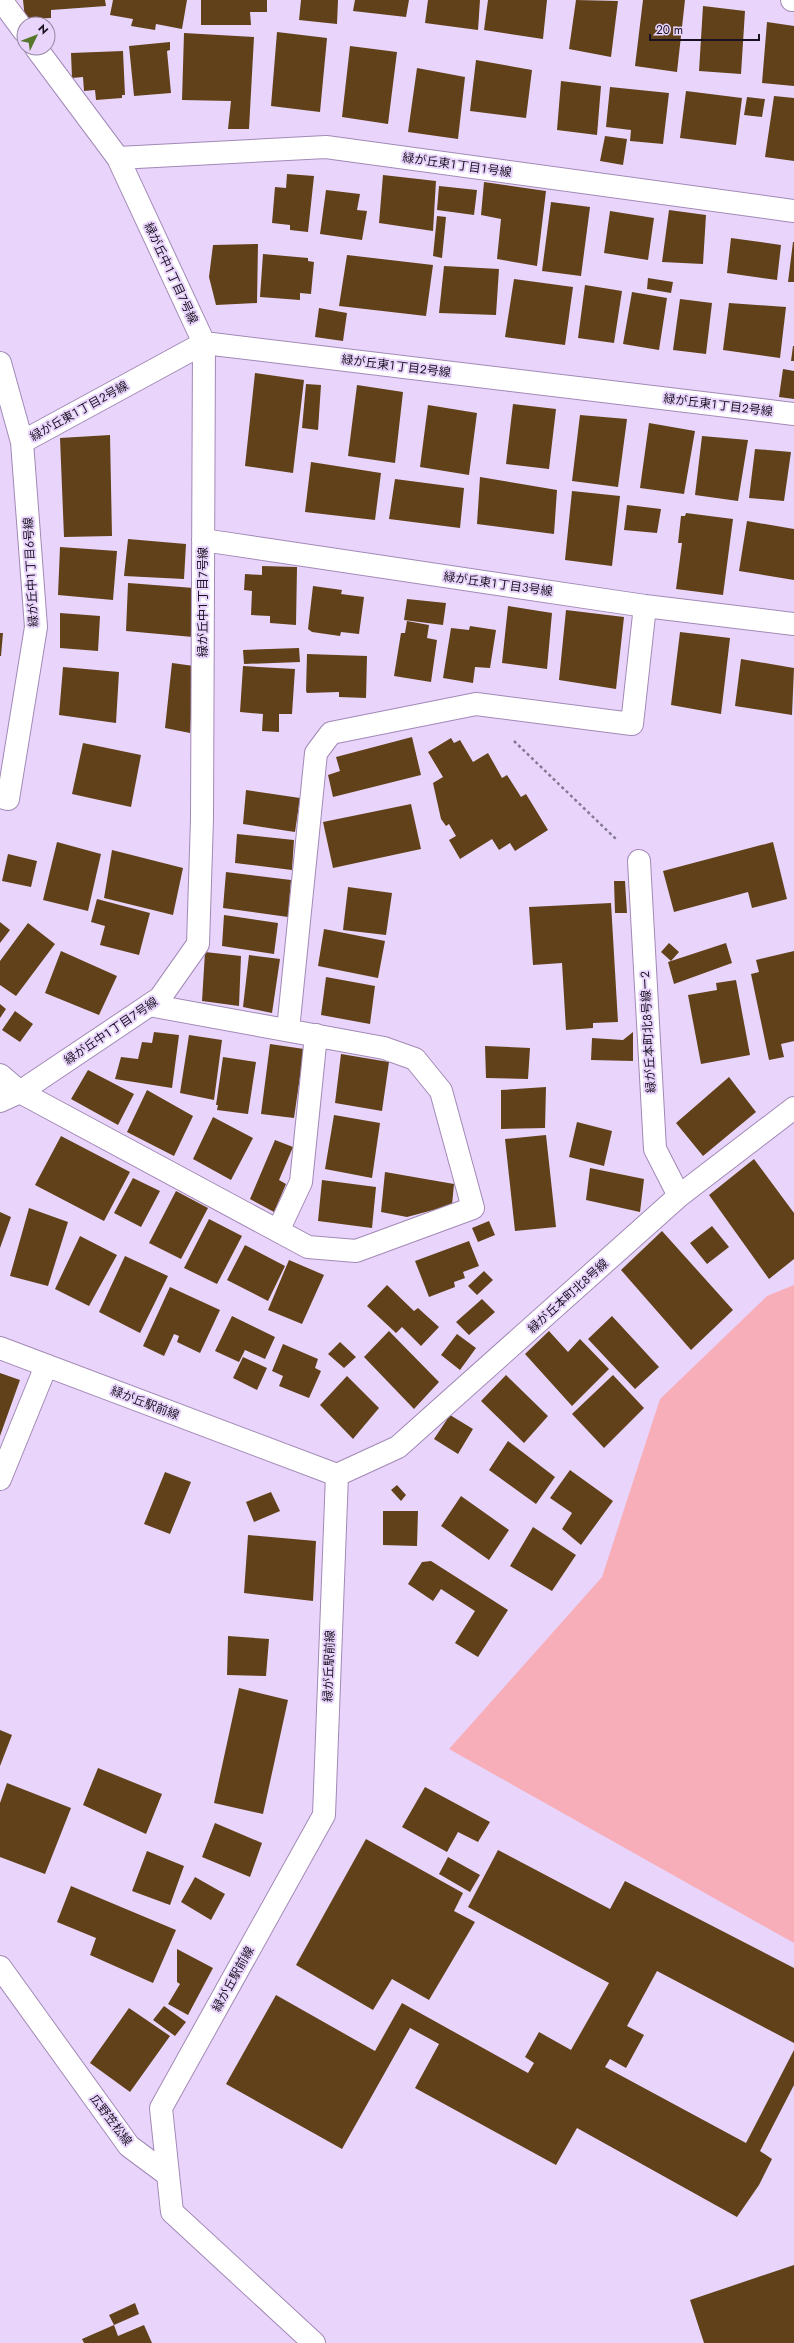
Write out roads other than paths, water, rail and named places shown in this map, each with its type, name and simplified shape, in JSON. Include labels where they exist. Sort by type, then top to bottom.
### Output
[{"type":"street","points":[[1,0],[16,20]]},
{"type":"street","name":"緑が丘中１丁目７号線","points":[[0,1101],[20,1092],[160,998],[198,944],[202,819],[204,343],[118,158],[42,56]]},
{"type":"street","name":"緑が丘東１丁目１号線","points":[[118,158],[326,147],[794,211]]},
{"type":"street","name":"緑が丘東１丁目２号線","points":[[22,442],[204,343],[794,414]]},
{"type":"street","name":"緑が丘中１丁目６号線","points":[[0,362],[22,442],[36,627],[8,799],[0,797]]},
{"type":"street","name":"緑が丘東１丁目３号線","points":[[203,540],[645,606],[794,624]]},
{"type":"street","points":[[288,1030],[316,752],[330,733],[476,704],[632,724],[645,606]]},
{"type":"street","name":"緑が丘本町北８号線ー２","points":[[639,861],[655,1149],[679,1196]]},
{"type":"street","points":[[0,1075],[20,1092],[308,1247],[356,1251],[473,1208],[441,1091],[415,1059],[384,1048],[149,1005]]},
{"type":"street","points":[[278,1231],[301,1182],[316,1035]]},
{"type":"street","name":"緑が丘本町北８号線","points":[[337,1475],[398,1447],[679,1196],[794,1108]]},
{"type":"street","name":"緑が丘駅前線","points":[[0,1348],[337,1475],[324,1814],[161,2108],[168,2175]]},
{"type":"street","points":[[0,1479],[46,1366]]},
{"type":"street","name":"広野笠松線","points":[[0,1967],[129,2146],[168,2175]]},
{"type":"street","points":[[168,2175],[172,2212],[314,2343]]}]
